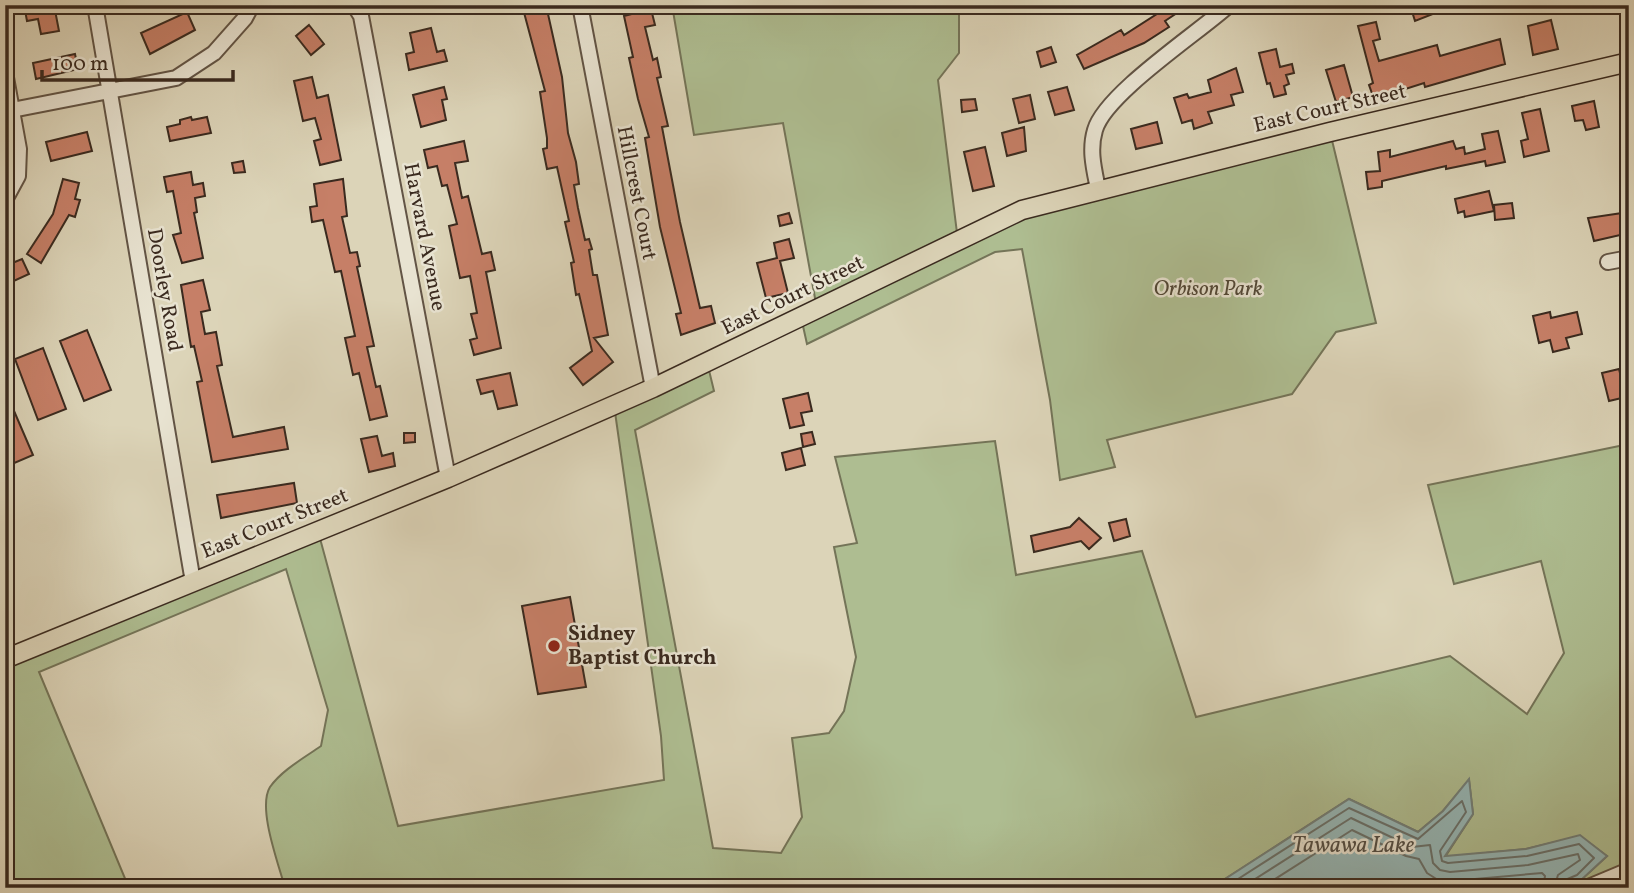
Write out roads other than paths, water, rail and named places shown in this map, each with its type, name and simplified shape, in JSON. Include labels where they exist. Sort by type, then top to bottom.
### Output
[{"type":"main road","name":"East Court Street","points":[[5,659],[447,478],[653,388],[1022,210],[1098,189],[1629,62]]},
{"type":"street","name":"Doorley Road","points":[[95,5],[193,582]]},
{"type":"street","points":[[12,110],[176,78],[214,53],[245,18],[252,5]]},
{"type":"street","name":"Harvard Avenue","points":[[354,5],[361,16],[447,478]]},
{"type":"street","name":"Hillcrest Court","points":[[580,5],[653,388]]},
{"type":"street","points":[[1098,189],[1091,150],[1095,127],[1108,105],[1221,8]]},
{"type":"street","points":[[5,72],[19,149],[18,176],[5,200]]},
{"type":"street","points":[[1608,262],[1629,258]]},
{"type":"street","points":[[1586,888],[1629,870]]},
{"type":"water","name":"Tawawa Lake","points":[[1469,779],[1473,814],[1445,856],[1526,849],[1580,835],[1607,856],[1580,881],[1561,888],[1211,888],[1349,799],[1418,832],[1443,811]]},
{"type":"place","name":"Sidney Baptist Church","points":[[554,646]]},
{"type":"park label","name":"Orbison Park","points":[[1208,289]]}]
